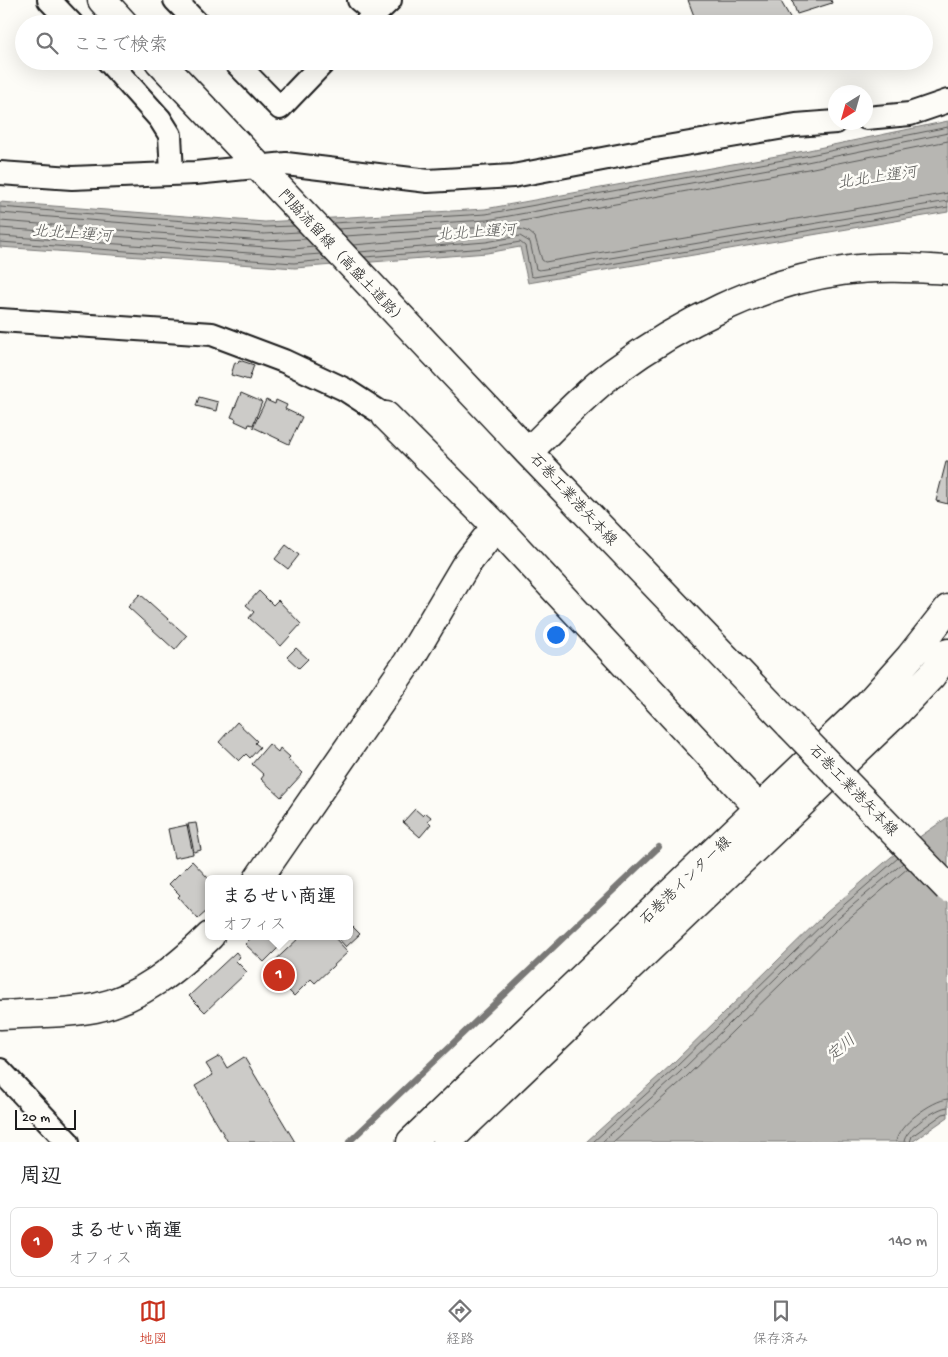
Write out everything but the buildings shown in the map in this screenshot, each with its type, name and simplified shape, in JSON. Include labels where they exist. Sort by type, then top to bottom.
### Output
[{"type":"main road","points":[[102,0],[116,15]]},
{"type":"main road","name":"門脇流留線（高盛土道路）","points":[[167,70],[528,452]]},
{"type":"main road","name":"石巻工業港矢本線","points":[[948,270],[897,266],[841,271],[785,284],[736,302],[688,325],[614,372],[582,399],[528,452],[948,888]]},
{"type":"main road","points":[[386,416],[496,526],[759,808]]},
{"type":"main road","points":[[261,875],[408,662],[465,566],[496,526]]},
{"type":"main road","name":"石巻港インター線","points":[[411,1142],[869,703],[910,657],[948,609]]},
{"type":"main road","name":"石巻港インター線","points":[[447,1142],[896,713],[932,675],[948,653]]},
{"type":"main road","points":[[0,1015],[94,1008],[134,995],[186,959],[206,940]]},
{"type":"street","points":[[49,0],[63,15]]},
{"type":"street","points":[[175,0],[189,15]]},
{"type":"street","points":[[116,70],[160,119],[170,135],[172,174]]},
{"type":"street","points":[[243,70],[280,108],[316,70]]},
{"type":"street","points":[[873,117],[910,114],[948,101]]},
{"type":"street","points":[[0,173],[72,178],[172,174],[286,164],[428,181],[513,176],[654,148],[828,123]]},
{"type":"street","points":[[0,320],[212,334],[284,361],[344,389],[386,416]]},
{"type":"street","points":[[0,1070],[68,1142]]},
{"type":"water","name":"北北上運河","points":[[948,121],[948,212],[528,283],[520,247],[487,253],[295,268],[0,247],[0,202],[265,222],[485,209],[804,151]]},
{"type":"water","name":"定川","points":[[948,817],[948,1117],[912,1142],[586,1142],[671,1065],[826,913],[891,857]]},
{"type":"waterway","points":[[349,1142],[659,847]]},
{"type":"place","name":"まるせい商運","points":[[279,975]]}]
